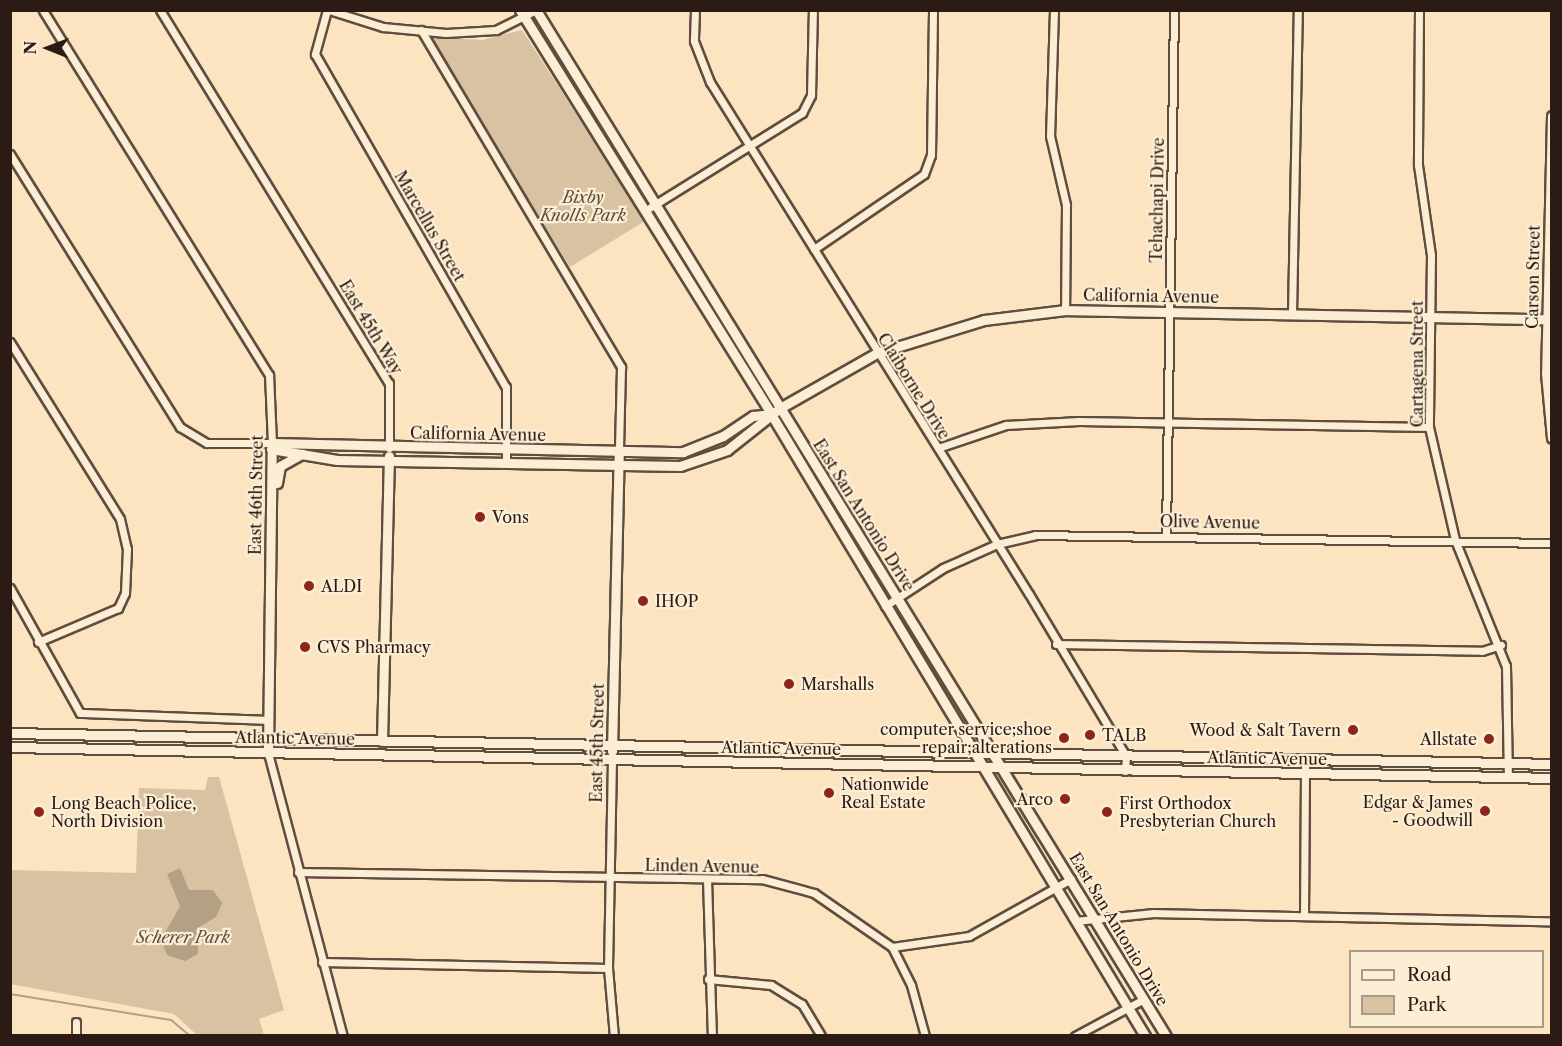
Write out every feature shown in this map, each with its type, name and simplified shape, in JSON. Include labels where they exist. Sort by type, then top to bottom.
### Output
[{"type":"main road","name":"East San Antonio Drive","points":[[536,10],[655,204],[776,411],[885,606],[977,754],[1055,888],[1145,1035]]},
{"type":"main road","name":"East San Antonio Drive","points":[[523,15],[646,210],[898,598],[1166,1035]]},
{"type":"main road","name":"Carson Street","points":[[1551,116],[1549,319],[1551,438]]},
{"type":"main road","name":"California Avenue","points":[[271,446],[303,454],[389,460],[618,465],[698,462],[727,450],[776,411],[877,353],[984,320],[1065,310],[1549,319]]},
{"type":"main road","name":"California Avenue","points":[[271,446],[619,452],[697,448],[753,416],[776,411]]},
{"type":"main road","name":"East 46th Street","points":[[268,753],[266,739],[271,446]]},
{"type":"main road","name":"East 45th Way","points":[[382,741],[389,448]]},
{"type":"main road","name":"East 45th Street","points":[[612,759],[619,452]]},
{"type":"main road","points":[[271,496],[280,466],[303,454]]},
{"type":"main road","name":"Atlantic Avenue","points":[[10,733],[612,747],[1551,764]]},
{"type":"main road","name":"Atlantic Avenue","points":[[10,747],[984,769],[1551,778]]},
{"type":"street","name":"East 46th Street","points":[[43,10],[269,375],[271,446]]},
{"type":"street","name":"East 45th Way","points":[[160,10],[389,383],[389,448]]},
{"type":"street","points":[[328,10],[383,27],[421,30],[496,30],[536,10]]},
{"type":"street","name":"Marcellus Street","points":[[328,10],[315,54],[503,379],[506,462]]},
{"type":"street","name":"Claiborne Drive","points":[[695,10],[700,62],[750,147],[938,448],[1126,756]]},
{"type":"street","points":[[646,210],[802,113],[811,95],[813,10]]},
{"type":"street","points":[[814,249],[924,174],[931,155],[933,10]]},
{"type":"street","points":[[1054,10],[1050,136],[1066,205],[1065,310]]},
{"type":"street","name":"Tehachapi Drive","points":[[1167,535],[1174,10]]},
{"type":"street","points":[[1292,314],[1298,10]]},
{"type":"street","name":"Cartagena Street","points":[[1419,10],[1418,165],[1429,219],[1429,427],[1455,540],[1501,645],[1508,777]]},
{"type":"street","points":[[421,30],[621,367],[619,452]]},
{"type":"street","points":[[10,154],[20,168]]},
{"type":"street","points":[[10,168],[20,168]]},
{"type":"street","name":"California Avenue","points":[[20,168],[180,427],[207,443],[271,446]]},
{"type":"street","points":[[10,342],[120,519],[127,549],[125,593],[118,608],[38,642]]},
{"type":"street","points":[[938,448],[1006,426],[1168,423],[1429,427]]},
{"type":"street","name":"Olive Avenue","points":[[885,606],[943,568],[997,544],[1053,534],[1551,543]]},
{"type":"street","points":[[10,588],[71,704],[84,715],[267,720]]},
{"type":"street","points":[[1056,644],[1482,651],[1501,645]]},
{"type":"street","name":"East 46th Street","points":[[268,753],[343,1035]]},
{"type":"street","points":[[1125,771],[1126,756]]},
{"type":"street","points":[[1304,916],[1305,758]]},
{"type":"street","name":"East 45th Street","points":[[612,759],[608,968],[614,1035]]},
{"type":"street","name":"Linden Avenue","points":[[298,872],[762,879],[807,891],[851,914],[892,947]]},
{"type":"street","points":[[707,879],[708,979],[712,1035]]},
{"type":"street","points":[[926,1035],[911,985],[892,947],[969,936],[1071,879]]},
{"type":"street","points":[[1076,921],[1093,916],[1304,916],[1551,921]]},
{"type":"street","points":[[322,962],[608,968]]},
{"type":"street","points":[[708,979],[771,985],[802,1004],[821,1035]]},
{"type":"street","points":[[1075,1035],[1126,1005],[1144,999]]},
{"type":"street","points":[[76,1022],[76,1035]]},
{"type":"green space","name":"Bixby Knolls Park","points":[[522,30],[645,221],[570,267],[429,37],[483,40]]},
{"type":"green space","name":"Scherer Park","points":[[208,777],[219,777],[284,1010],[259,1019],[264,1035],[197,1035],[174,1014],[10,984],[10,870],[136,873],[139,788],[205,790]]},
{"type":"shaded area","points":[[180,868],[189,890],[213,890],[222,903],[216,917],[198,928],[198,954],[185,961],[167,955],[161,940],[180,906],[167,874]]},
{"type":"waterway","points":[[10,994],[171,1020],[190,1036]]},
{"type":"place","name":"Vons","points":[[480,517]]},
{"type":"place","name":"ALDI","points":[[309,586]]},
{"type":"place","name":"IHOP","points":[[643,601]]},
{"type":"place","name":"CVS Pharmacy","points":[[305,647]]},
{"type":"place","name":"Marshalls","points":[[789,684]]},
{"type":"place","name":"Wood & Salt Tavern","points":[[1353,730]]},
{"type":"place","name":"TALB","points":[[1090,735]]},
{"type":"place","name":"computer service;shoe repair;alterations","points":[[1064,738]]},
{"type":"place","name":"Allstate","points":[[1489,739]]},
{"type":"place","name":"Nationwide Real Estate","points":[[829,793]]},
{"type":"place","name":"Arco","points":[[1065,799]]},
{"type":"place","name":"Edgar & James - Goodwill","points":[[1485,811]]},
{"type":"place","name":"Long Beach Police, North Division","points":[[39,812]]},
{"type":"place","name":"First Orthodox Presbyterian Church","points":[[1107,812]]}]
